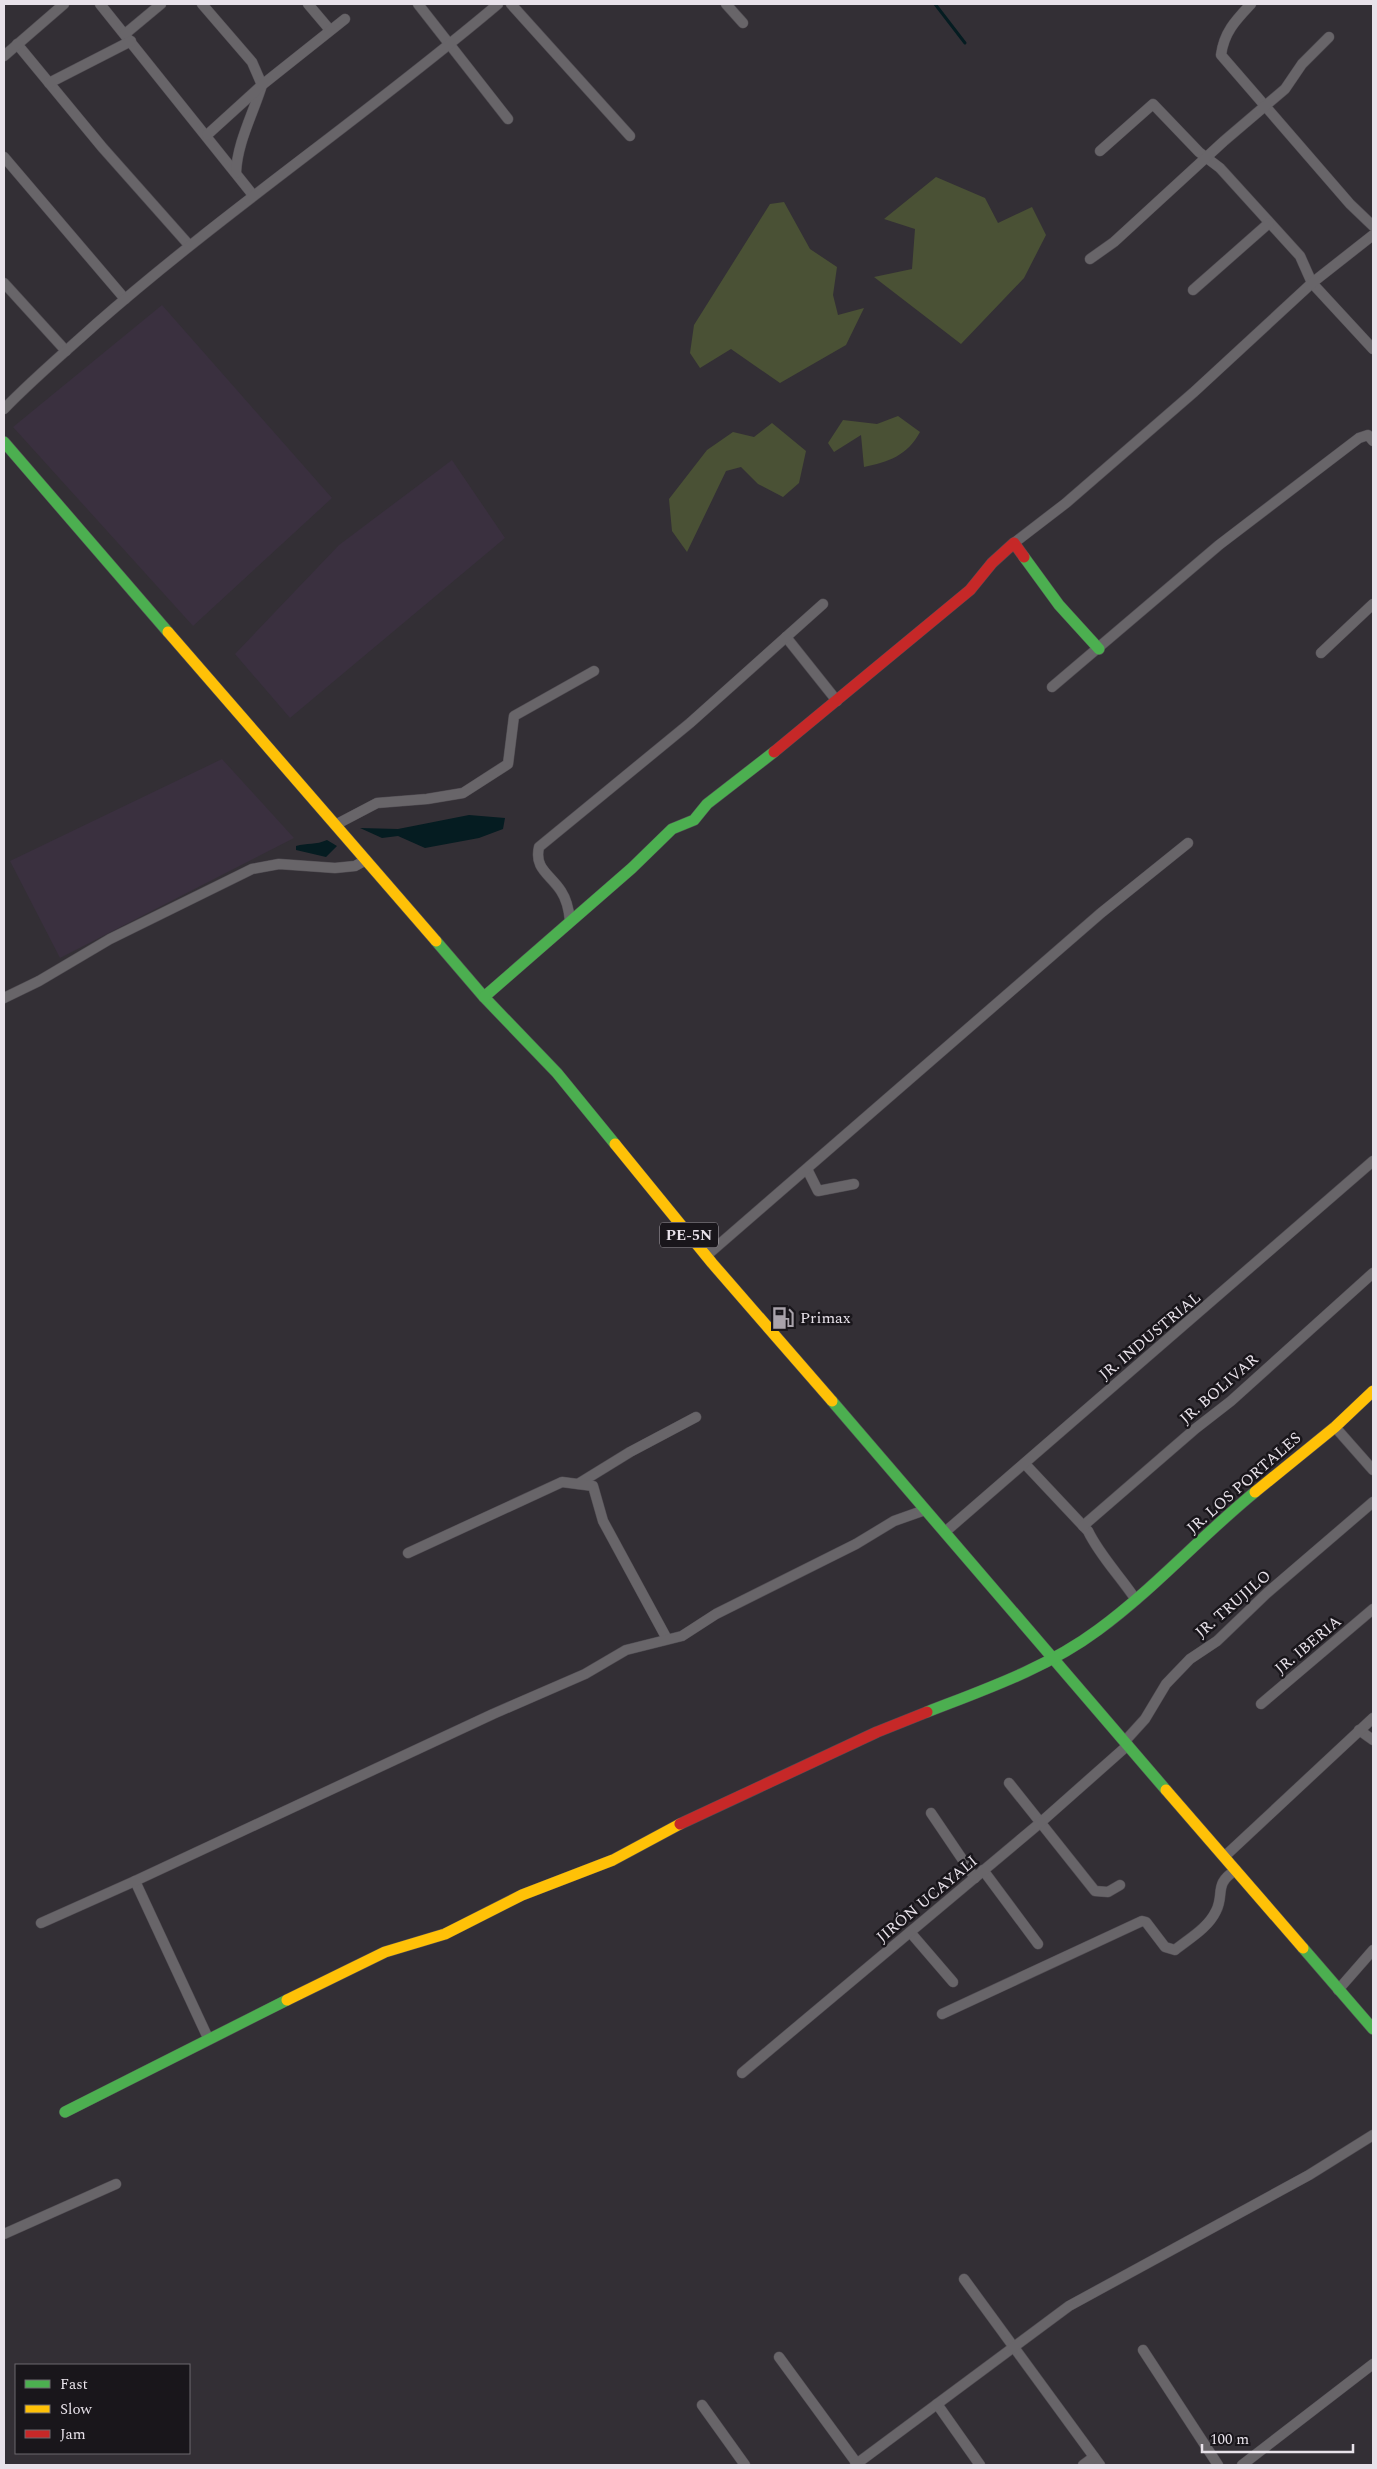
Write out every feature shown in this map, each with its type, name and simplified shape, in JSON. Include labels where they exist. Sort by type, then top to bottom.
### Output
[{"type":"main road","name":"PE-5N","points":[[4,442],[337,824],[484,997],[576,1095],[706,1256],[1373,2029]]},
{"type":"main road","points":[[484,997],[632,868],[672,829],[694,820],[707,804],[837,701],[970,590],[992,563],[1014,544],[1059,605],[1099,650]]},
{"type":"main road","name":"JR. LOS PORTALES","points":[[65,2112],[208,2038],[385,1952],[445,1934],[522,1895],[613,1860],[659,1834],[877,1732],[1012,1679],[1054,1658],[1097,1631],[1136,1600],[1244,1502],[1335,1427],[1373,1391]]},
{"type":"street","points":[[4,56],[64,4]]},
{"type":"street","points":[[100,4],[208,135],[253,195]]},
{"type":"street","points":[[49,83],[128,37],[161,4]]},
{"type":"street","points":[[202,4],[252,62],[262,85],[242,139],[236,173]]},
{"type":"street","points":[[308,4],[330,30]]},
{"type":"street","points":[[418,4],[448,45],[508,119]]},
{"type":"street","points":[[4,408],[125,299],[189,245],[253,195],[266,188],[498,4]]},
{"type":"street","points":[[511,4],[630,136]]},
{"type":"street","points":[[726,4],[743,23]]},
{"type":"street","points":[[1251,4],[1231,25],[1222,44],[1221,54],[1227,64],[1267,105],[1350,204],[1373,226]]},
{"type":"street","points":[[208,135],[262,85],[345,19]]},
{"type":"street","points":[[1090,259],[1114,242],[1285,89],[1302,64],[1329,37]]},
{"type":"street","points":[[17,44],[189,245]]},
{"type":"street","points":[[1100,151],[1153,104],[1207,158],[1220,168],[1300,256],[1312,283],[1373,349]]},
{"type":"street","points":[[4,157],[125,299]]},
{"type":"street","points":[[1194,290],[1269,223]]},
{"type":"street","points":[[1014,544],[1066,503],[1194,392],[1312,283],[1373,235]]},
{"type":"street","points":[[4,283],[66,351]]},
{"type":"street","points":[[1052,687],[1099,650],[1219,545],[1311,473],[1359,438],[1368,435],[1373,442]]},
{"type":"street","points":[[570,921],[569,907],[561,891],[541,867],[537,858],[539,847],[630,774],[823,604]]},
{"type":"street","points":[[1321,653],[1373,604]]},
{"type":"street","points":[[786,637],[837,701]]},
{"type":"street","points":[[337,824],[377,803],[427,799],[463,793],[508,764],[514,716],[594,671]]},
{"type":"street","points":[[706,1256],[1101,913],[1188,843]]},
{"type":"street","points":[[4,998],[110,939],[252,869],[279,864],[335,868],[355,866],[366,860]]},
{"type":"street","name":"JR. INDUSTRIAL","points":[[945,1532],[1373,1161]]},
{"type":"street","points":[[807,1169],[817,1193],[854,1184]]},
{"type":"street","name":"JR. BOLIVAR","points":[[1083,1526],[1231,1402],[1373,1273]]},
{"type":"street","points":[[578,1484],[630,1452],[696,1417]]},
{"type":"street","points":[[1335,1427],[1373,1470]]},
{"type":"street","points":[[1025,1464],[1083,1526],[1136,1600]]},
{"type":"street","points":[[408,1553],[562,1482],[593,1486],[603,1521],[667,1639]]},
{"type":"street","name":"JR. TRUJILO","points":[[1127,1743],[1145,1719],[1166,1684],[1190,1660],[1218,1641],[1267,1593],[1373,1502]]},
{"type":"street","points":[[41,1923],[135,1881],[322,1792],[586,1674],[626,1650],[682,1636],[716,1614],[856,1544],[894,1521],[925,1510]]},
{"type":"street","name":"JR. IBERIA","points":[[1261,1704],[1373,1609]]},
{"type":"street","points":[[1224,1857],[1373,1718]]},
{"type":"street","points":[[1359,1730],[1373,1740]]},
{"type":"street","name":"JIRÓN UCAYALI","points":[[742,2073],[1040,1823],[1127,1743]]},
{"type":"street","points":[[1008,1784],[1096,1891],[1108,1892],[1120,1885]]},
{"type":"street","points":[[931,1813],[975,1878]]},
{"type":"street","points":[[984,1870],[1038,1944]]},
{"type":"street","points":[[942,2014],[1142,1921],[1146,1922],[1165,1947],[1176,1950],[1207,1925],[1217,1910],[1221,1884],[1228,1875],[1236,1870]]},
{"type":"street","points":[[135,1881],[208,2038]]},
{"type":"street","points":[[910,1932],[952,1982]]},
{"type":"street","points":[[1338,1990],[1373,1950]]},
{"type":"street","points":[[780,2357],[856,2465],[1069,2306],[1309,2175],[1373,2135]]},
{"type":"street","points":[[4,2234],[116,2184]]},
{"type":"street","points":[[964,2279],[1097,2461],[1083,2465]]},
{"type":"street","points":[[1143,2350],[1218,2465]]},
{"type":"street","points":[[1242,2465],[1373,2364]]},
{"type":"street","points":[[937,2404],[980,2465]]},
{"type":"street","points":[[702,2405],[745,2465]]},
{"type":"shaded area","points":[[162,305],[332,498],[193,626],[13,427]]},
{"type":"shaded area","points":[[452,460],[505,538],[290,718],[235,654],[339,545]]},
{"type":"shaded area","points":[[222,759],[294,838],[60,958],[10,861]]},
{"type":"green space","points":[[936,177],[985,198],[998,223],[1032,207],[1046,235],[1024,278],[961,344],[874,277],[912,269],[915,229],[884,219]]},
{"type":"green space","points":[[784,202],[810,249],[837,267],[833,295],[838,315],[864,308],[846,345],[780,383],[731,349],[700,368],[690,353],[694,325],[770,204]]},
{"type":"green space","points":[[898,416],[920,432],[909,447],[889,460],[864,467],[861,435],[834,452],[828,443],[843,420],[877,424]]},
{"type":"green space","points":[[772,423],[806,451],[799,483],[783,497],[758,484],[741,467],[726,471],[687,552],[672,531],[669,499],[707,450],[733,432],[754,437]]},
{"type":"water","points":[[469,815],[505,818],[503,829],[479,838],[425,848],[398,836],[382,838],[360,828],[398,829]]},
{"type":"water","points":[[327,840],[337,846],[326,857],[296,850],[296,846]]},
{"type":"waterway","points":[[935,4],[965,43]]},
{"type":"traffic: fast","points":[[4,442],[168,632]]},
{"type":"traffic: fast","points":[[1024,557],[1059,605],[1099,649]]},
{"type":"traffic: fast","points":[[484,997],[632,868],[672,829],[694,820],[707,804],[774,752]]},
{"type":"traffic: fast","points":[[436,941],[484,997],[557,1073],[615,1144]]},
{"type":"traffic: fast","points":[[832,1401],[1166,1790]]},
{"type":"traffic: fast","points":[[927,1712],[1037,1667],[1098,1630],[1139,1597],[1255,1492]]},
{"type":"traffic: fast","points":[[1303,1948],[1373,2029]]},
{"type":"traffic: fast","points":[[65,2112],[287,2000]]},
{"type":"traffic: slow","points":[[168,632],[436,941]]},
{"type":"traffic: slow","points":[[615,1144],[712,1263],[832,1401]]},
{"type":"traffic: slow","points":[[1255,1492],[1335,1427],[1373,1391]]},
{"type":"traffic: slow","points":[[1166,1790],[1303,1948]]},
{"type":"traffic: slow","points":[[287,2000],[385,1952],[445,1934],[522,1895],[613,1860],[680,1824]]},
{"type":"traffic: jam","points":[[774,752],[970,590],[992,563],[1014,543],[1024,557]]},
{"type":"traffic: jam","points":[[680,1824],[877,1732],[927,1712]]},
{"type":"place","name":"Primax","points":[[783,1318]]}]
